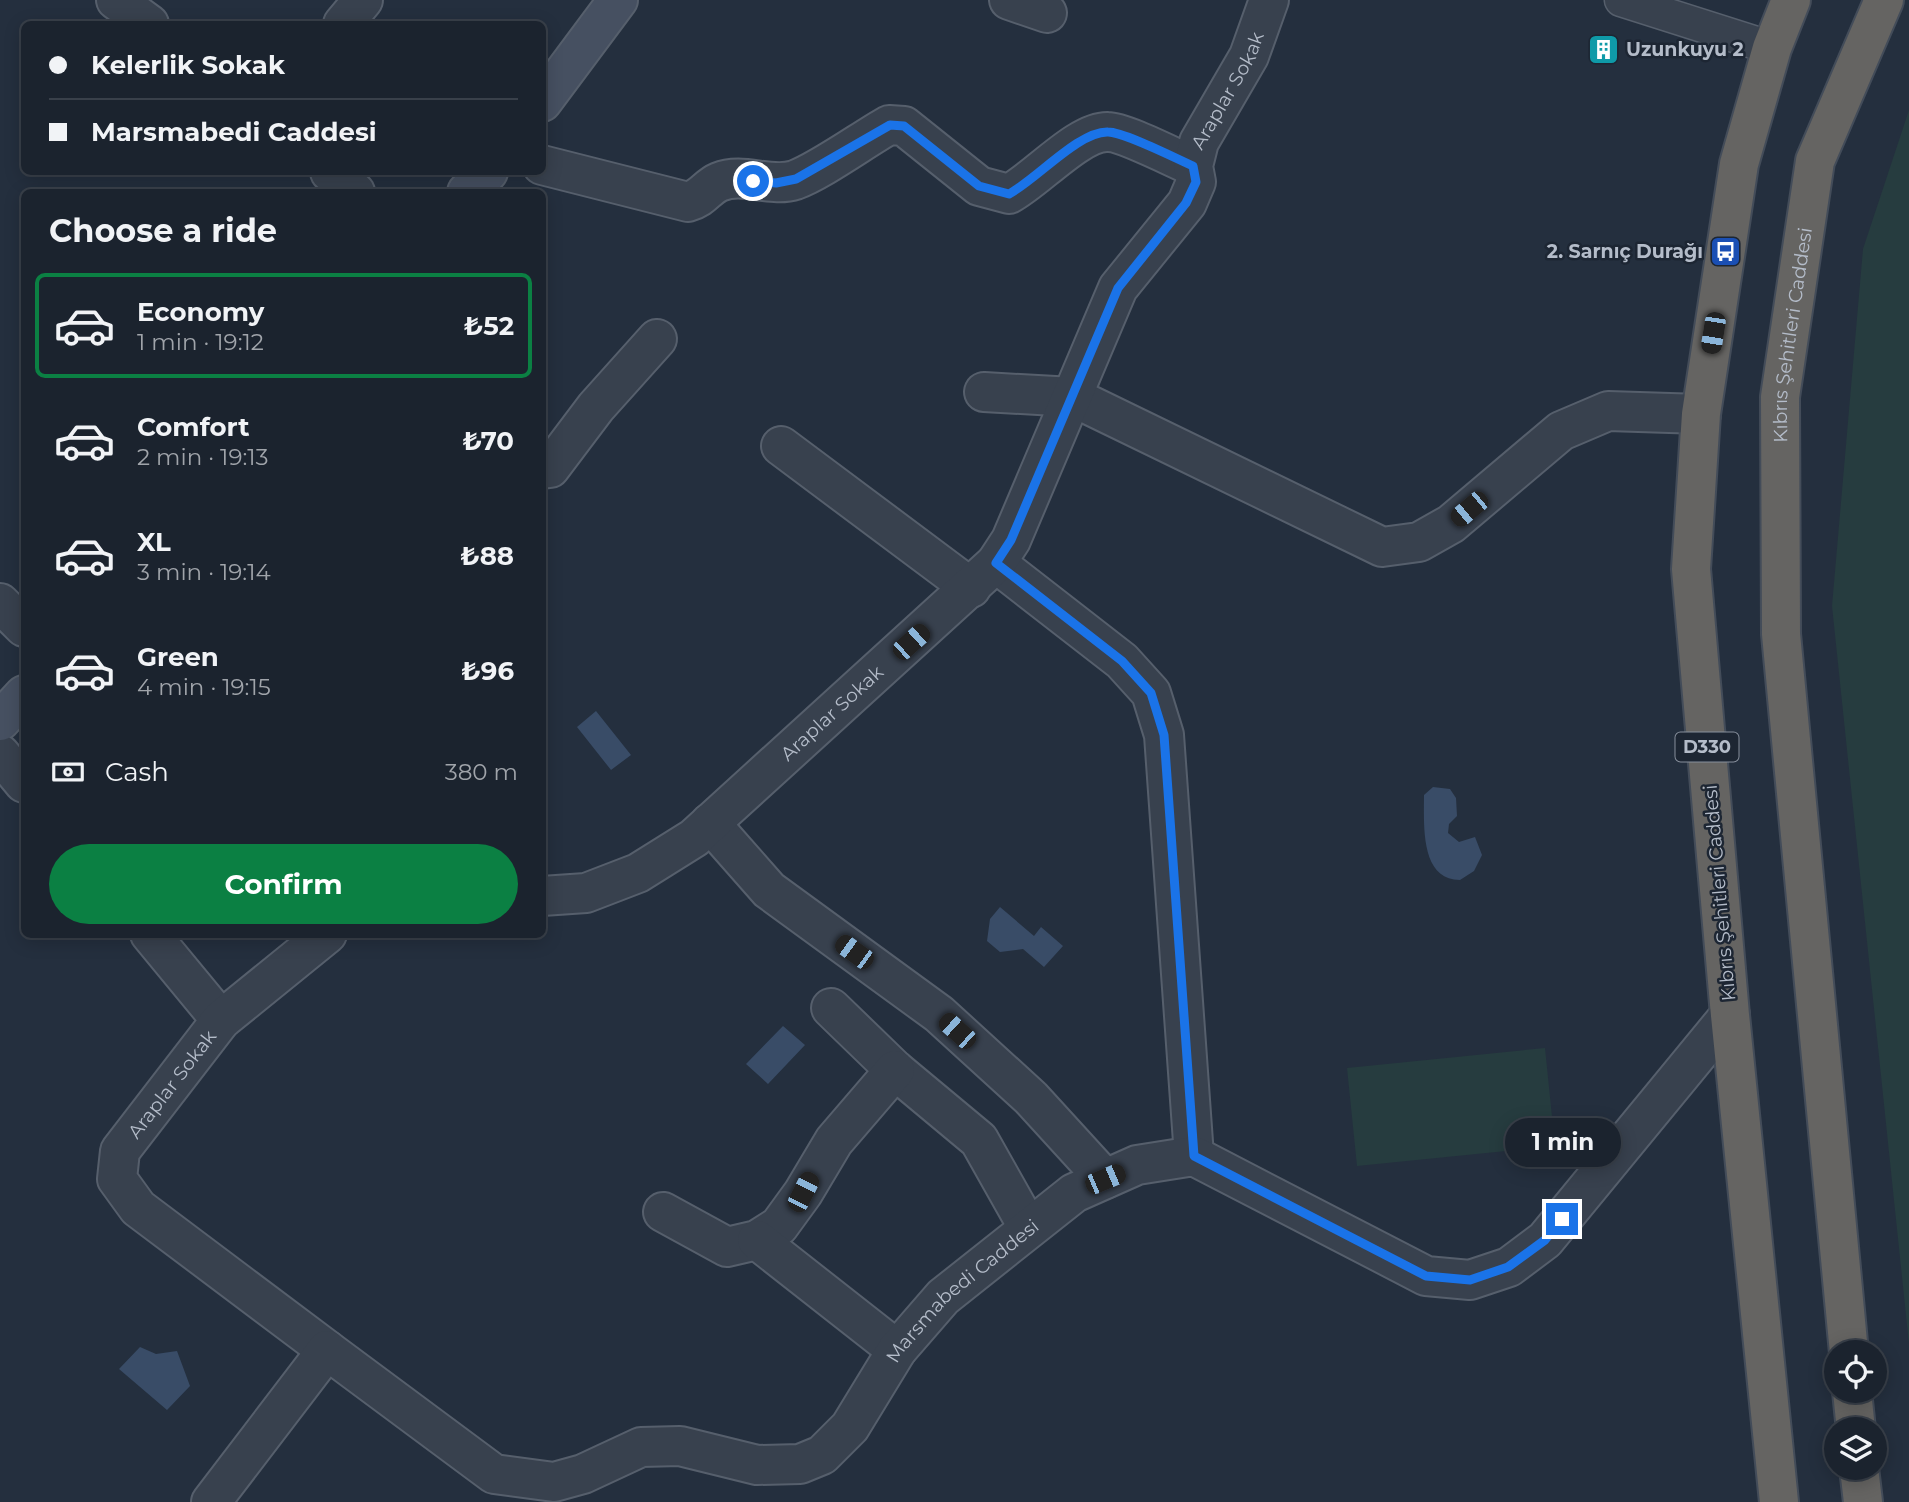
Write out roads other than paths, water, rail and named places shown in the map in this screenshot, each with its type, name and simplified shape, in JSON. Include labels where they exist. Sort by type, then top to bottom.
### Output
[{"type":"highway","name":"Kıbrıs Şehitleri Caddesi","points":[[1779,1502],[1730,1015],[1691,569],[1701,414],[1739,164],[1772,48],[1791,0]]},
{"type":"highway","name":"Kıbrıs Şehitleri Caddesi","points":[[1848,1340],[1781,634],[1780,397],[1815,161],[1884,0]]},
{"type":"highway","points":[[1860,1480],[1863,1502]]},
{"type":"main road","points":[[546,97],[618,0]]},
{"type":"main road","points":[[470,189],[485,175]]},
{"type":"main road","points":[[0,721],[21,698]]},
{"type":"street","points":[[116,0],[145,21]]},
{"type":"street","points":[[346,21],[363,0]]},
{"type":"street","points":[[1009,0],[1047,13]]},
{"type":"street","name":"Araplar Sokak","points":[[546,896],[586,893],[638,873],[694,838],[983,575],[1011,540],[1118,288],[1186,203],[1196,182],[1193,166],[1199,142],[1249,56],[1269,0]]},
{"type":"street","points":[[1620,0],[1772,48]]},
{"type":"street","points":[[546,166],[688,202],[701,199],[718,182],[731,179],[776,183],[796,179],[890,125],[904,126],[979,186],[1009,194],[1026,185],[1091,135],[1110,131],[1193,166]]},
{"type":"street","points":[[334,175],[351,189]]},
{"type":"street","points":[[546,468],[550,468],[596,407],[657,340]]},
{"type":"street","points":[[984,392],[1073,397],[1382,547],[1419,542],[1451,524],[1561,431],[1608,411],[1701,414]]},
{"type":"street","points":[[780,446],[1122,661],[1151,693],[1164,735],[1194,1156],[1426,1276],[1470,1280],[1508,1267],[1545,1240],[1730,1015]]},
{"type":"street","points":[[0,603],[21,624]]},
{"type":"street","points":[[0,754],[21,779]]},
{"type":"street","points":[[710,823],[769,890],[939,1014],[1031,1098],[1105,1179]]},
{"type":"street","points":[[153,938],[221,1020]]},
{"type":"street","name":"Araplar Sokak","points":[[320,938],[221,1020],[120,1151],[117,1179],[138,1209],[327,1350]]},
{"type":"street","points":[[831,1008],[895,1070],[979,1140],[1028,1227]]},
{"type":"street","points":[[663,1212],[727,1247],[758,1240],[779,1226],[834,1141],[895,1070]]},
{"type":"street","name":"Marsmabedi Caddesi","points":[[327,1350],[494,1474],[554,1482],[583,1474],[641,1447],[680,1446],[757,1465],[800,1464],[822,1455],[850,1427],[897,1350],[943,1297],[1028,1227],[1074,1193],[1137,1165],[1194,1156]]},
{"type":"street","points":[[758,1240],[897,1350]]},
{"type":"street","points":[[211,1502],[327,1350]]},
{"type":"water","points":[[596,711],[631,755],[611,770],[577,727]]},
{"type":"water","points":[[1433,787],[1450,789],[1456,798],[1457,816],[1449,824],[1448,833],[1459,842],[1475,837],[1482,855],[1474,871],[1460,880],[1447,878],[1437,871],[1427,849],[1424,795]]},
{"type":"water","points":[[1000,907],[1034,936],[1041,927],[1063,946],[1044,967],[1023,949],[1000,952],[987,941],[990,919]]},
{"type":"water","points":[[783,1026],[805,1045],[768,1084],[746,1064]]},
{"type":"water","points":[[140,1347],[156,1354],[177,1351],[190,1386],[167,1410],[119,1369]]},
{"type":"place","name":"Uzunkuyu 2","points":[[1603,49]]},
{"type":"place","name":"2. Sarnıç Durağı","points":[[1726,251]]}]
